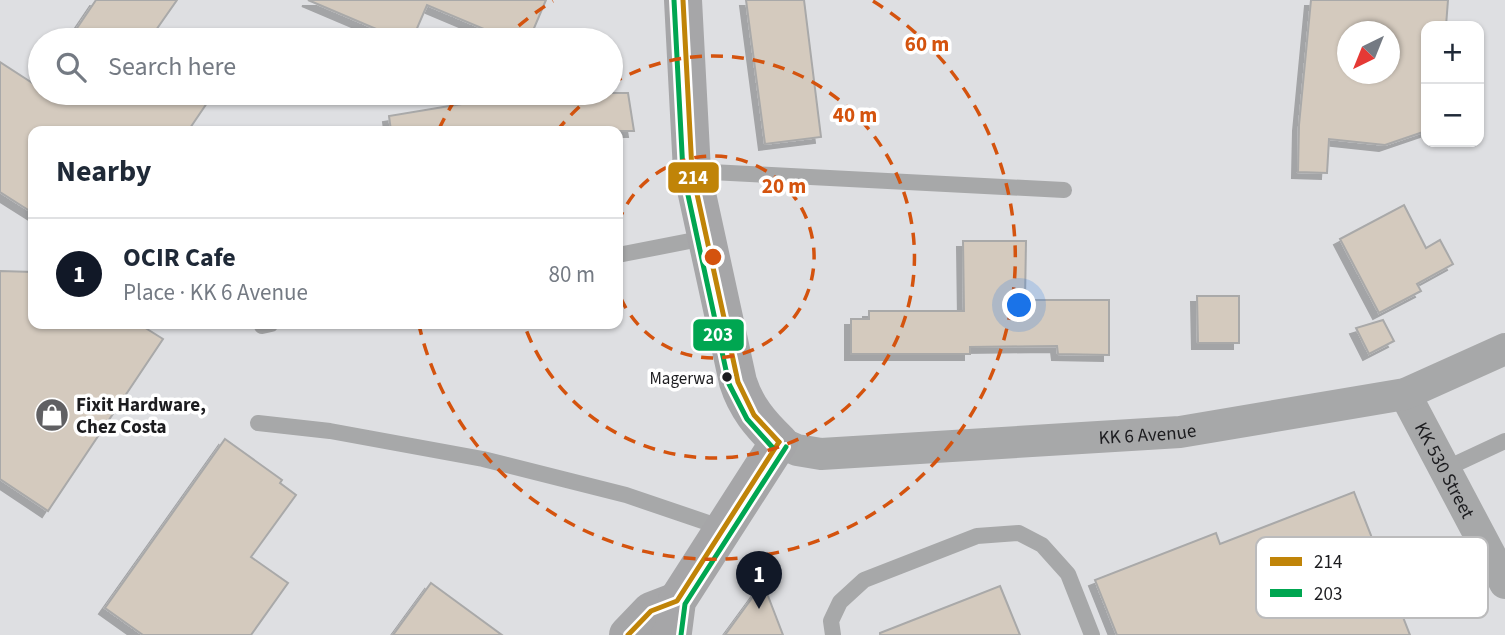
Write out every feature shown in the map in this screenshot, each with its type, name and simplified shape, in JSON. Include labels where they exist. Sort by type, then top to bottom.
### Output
[{"type":"main road","name":"KK 6 Avenue","points":[[683,0],[692,172],[705,238],[744,401],[762,426],[779,442]]},
{"type":"main road","points":[[628,635],[651,611],[673,618],[723,528],[779,442]]},
{"type":"street","name":"KK 6 Avenue","points":[[779,442],[797,450],[821,454],[1180,432],[1405,394],[1505,349]]},
{"type":"street","name":"KK 530 Street","points":[[1405,394],[1481,537]]},
{"type":"street","name":"KK 530 Street","points":[[1488,551],[1505,583]]},
{"type":"lane","points":[[692,172],[1064,190]]},
{"type":"lane","points":[[623,254],[705,238]]},
{"type":"lane","points":[[258,424],[330,431],[483,459],[626,495],[723,528]]},
{"type":"lane","points":[[1445,469],[1505,441]]},
{"type":"lane","points":[[834,635],[831,621],[839,602],[863,580],[977,536],[1019,533],[1042,545],[1068,574],[1093,635]]},
{"type":"building","points":[[96,0],[177,0],[157,28],[77,28]]},
{"type":"building","points":[[308,0],[546,0],[534,28],[482,28],[427,5],[417,28],[374,28]]},
{"type":"building","points":[[746,0],[804,0],[821,137],[765,144]]},
{"type":"building","points":[[1311,0],[1448,0],[1446,21],[1421,21],[1421,133],[1385,145],[1329,139],[1327,173],[1298,172],[1299,125]]},
{"type":"building","points":[[0,62],[28,80],[28,105],[206,105],[191,126],[28,126],[28,210],[0,192]]},
{"type":"building","points":[[623,93],[628,93],[634,131],[623,131],[623,126],[390,126],[389,116],[456,105],[623,105]]},
{"type":"building","points":[[1404,205],[1426,248],[1440,240],[1453,264],[1417,284],[1421,291],[1379,313],[1340,239]]},
{"type":"building","points":[[963,241],[1026,241],[1025,300],[1109,300],[1109,355],[1058,354],[1057,346],[970,347],[970,354],[851,354],[851,319],[869,319],[869,311],[964,311]]},
{"type":"building","points":[[0,271],[28,272],[28,329],[147,329],[163,339],[48,511],[0,479]]},
{"type":"building","points":[[1197,296],[1239,296],[1239,343],[1198,343]]},
{"type":"building","points":[[1383,320],[1394,341],[1369,354],[1356,328]]},
{"type":"building","points":[[225,439],[282,480],[280,483],[296,495],[251,557],[288,583],[251,635],[143,635],[105,608]]},
{"type":"building","points":[[1354,492],[1372,537],[1256,537],[1256,618],[1403,618],[1410,635],[1117,635],[1095,580],[1216,533],[1220,544]]},
{"type":"building","points":[[431,583],[502,635],[393,635]]},
{"type":"building","points":[[763,583],[783,635],[725,635]]},
{"type":"building","points":[[1000,586],[1020,635],[880,635],[880,633]]},
{"type":"transit line","name":"203","points":[[674,0],[683,172],[729,384],[747,419],[773,448]]},
{"type":"transit line","name":"214","points":[[683,0],[692,171],[738,382],[754,415],[779,442]]},
{"type":"transit line","name":"214","points":[[628,635],[651,611],[677,601],[779,442]]},
{"type":"transit line","name":"203","points":[[681,635],[685,604],[786,447]]},
{"type":"place","name":"Magerwa","points":[[727,377]]},
{"type":"place","name":"Fixit Hardware, Chez Costa","points":[[52,415]]},
{"type":"place","name":"OCIR Cafe","points":[[759,609]]}]
